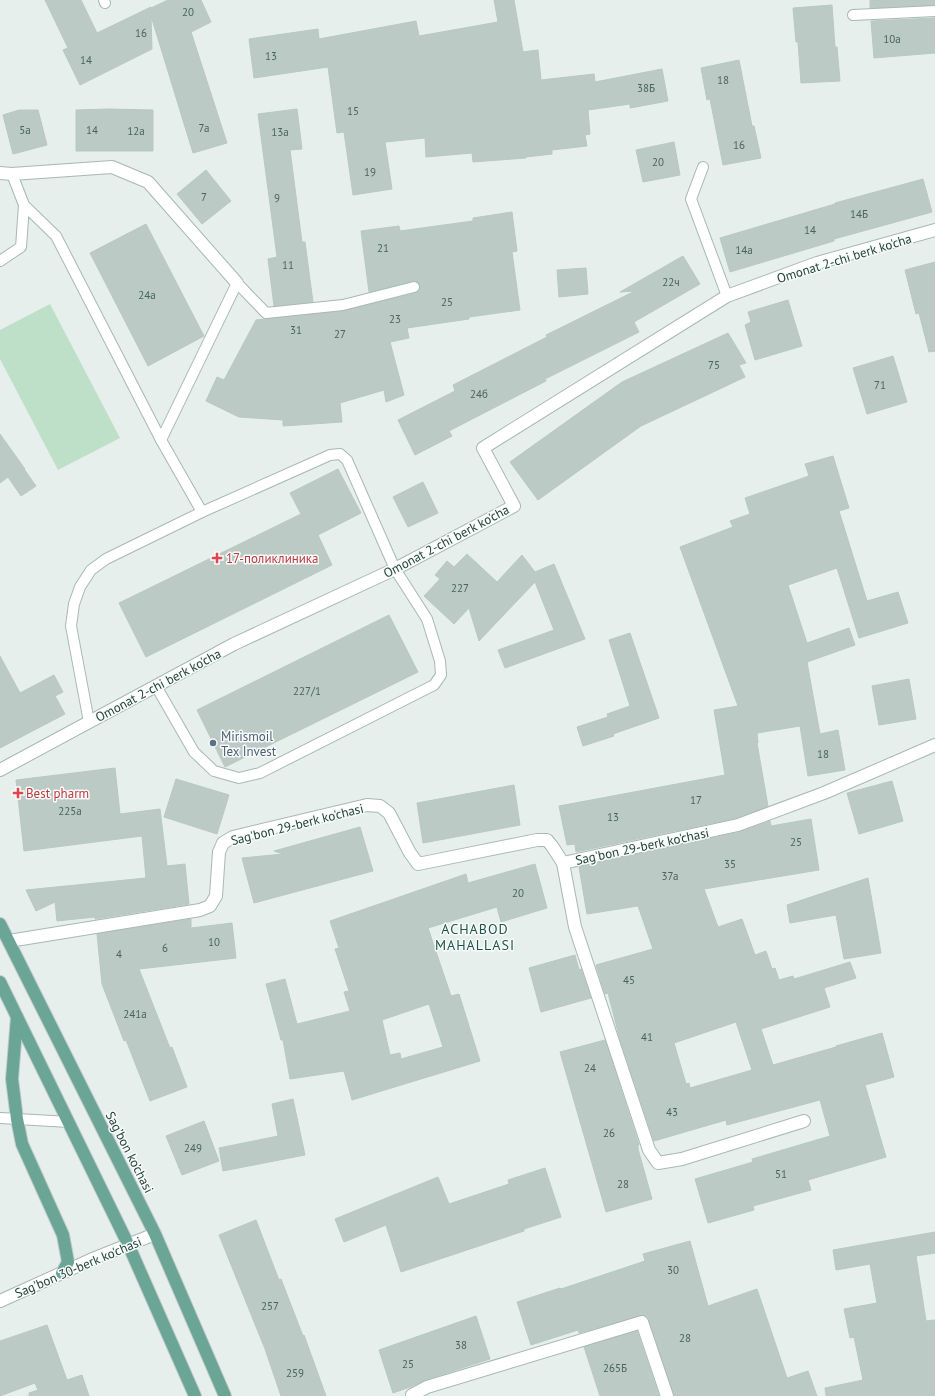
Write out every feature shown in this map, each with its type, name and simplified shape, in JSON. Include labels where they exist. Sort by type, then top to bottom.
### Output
[{"type":"main road","name":"Sag’bon ko’chasi","points":[[0,924],[155,1234],[225,1396]]},
{"type":"main road","points":[[0,982],[128,1244],[195,1396]]},
{"type":"main road","points":[[17,1017],[12,1079],[17,1119],[22,1144],[63,1235],[68,1262],[62,1273]]},
{"type":"street","points":[[0,173],[12,174],[112,167],[148,182],[237,283]]},
{"type":"street","name":"Omonat 2-chi berk ko'cha","points":[[0,770],[234,644],[395,569],[514,506],[483,448],[727,296],[817,263],[935,230]]},
{"type":"street","name":"Sag'bon 29-berk ko'chasi","points":[[9,941],[200,910],[210,906],[216,896],[219,852],[223,843],[233,837],[367,805],[380,806],[389,813],[410,853],[418,864],[537,840],[546,840],[552,846],[563,863],[738,825],[824,793],[935,745]]},
{"type":"street","points":[[563,863],[575,927],[648,1150],[658,1163],[682,1159],[804,1121]]},
{"type":"street","name":"Sag'bon 30-berk ko'chasi","points":[[0,1301],[128,1244],[155,1234]]},
{"type":"street","points":[[412,1396],[427,1387],[642,1322],[667,1396]]},
{"type":"lane","points":[[853,15],[935,11]]},
{"type":"lane","points":[[703,167],[691,199],[727,296]]},
{"type":"lane","points":[[12,174],[24,205],[56,236],[160,440],[202,512]]},
{"type":"lane","points":[[0,261],[21,247],[24,205]]},
{"type":"lane","points":[[160,440],[237,283],[266,313],[343,305],[414,287]]},
{"type":"lane","points":[[89,722],[71,626],[74,604],[80,587],[91,570],[106,560],[202,512],[330,455],[340,454],[346,460],[395,569],[427,620],[440,661],[441,675],[434,685],[260,773],[239,778],[214,771],[194,752],[156,686]]},
{"type":"lane","points":[[0,1118],[69,1122]]},
{"type":"green space","points":[[50,304],[120,438],[58,470],[0,359],[0,330]]},
{"type":"building","points":[[45,0],[81,0],[97,33],[168,0],[201,0],[211,22],[191,32],[227,143],[193,153],[151,16],[152,49],[80,85],[63,50],[68,48]]},
{"type":"building","points":[[494,0],[514,0],[523,52],[538,50],[541,80],[594,74],[595,82],[662,69],[668,101],[630,108],[630,104],[588,110],[590,134],[585,135],[587,146],[552,150],[552,154],[526,158],[473,162],[472,153],[426,157],[425,138],[385,142],[392,189],[353,195],[344,132],[337,133],[328,67],[254,78],[249,39],[318,29],[319,39],[416,21],[419,36],[498,22]]},
{"type":"building","points":[[870,0],[935,0],[935,5],[870,8]]},
{"type":"building","points":[[832,5],[835,47],[837,47],[840,81],[801,83],[798,42],[796,42],[793,8]]},
{"type":"building","points":[[935,18],[935,53],[874,58],[871,21]]},
{"type":"building","points":[[739,60],[752,126],[754,126],[761,158],[723,165],[710,99],[707,100],[701,68]]},
{"type":"building","points":[[297,109],[302,149],[290,150],[302,242],[305,242],[313,302],[274,306],[268,259],[277,257],[258,114]]},
{"type":"building","points":[[19,110],[38,110],[47,145],[13,154],[3,115]]},
{"type":"building","points":[[76,110],[153,110],[153,151],[76,151]]},
{"type":"building","points":[[674,142],[680,175],[643,182],[636,150]]},
{"type":"building","points":[[206,170],[231,201],[202,224],[177,194]]},
{"type":"building","points":[[923,179],[932,212],[834,239],[834,241],[730,272],[720,238],[835,203]]},
{"type":"building","points":[[512,212],[517,251],[512,252],[520,310],[407,328],[409,338],[390,342],[404,395],[386,402],[384,390],[340,403],[342,422],[283,426],[283,420],[239,417],[206,401],[217,377],[224,380],[256,320],[344,311],[419,291],[420,285],[418,282],[413,281],[369,292],[361,231],[399,226],[400,231],[473,221],[473,218]]},
{"type":"building","points":[[146,224],[204,336],[148,366],[90,253]]},
{"type":"building","points":[[683,256],[700,284],[634,322],[639,332],[545,379],[546,381],[449,431],[452,436],[415,455],[398,420],[455,391],[453,385],[547,337],[546,335],[635,291],[620,292]]},
{"type":"building","points":[[935,262],[935,351],[929,352],[919,313],[916,314],[905,270]]},
{"type":"building","points":[[586,268],[588,294],[559,297],[557,270]]},
{"type":"building","points":[[788,300],[802,346],[755,360],[745,325],[751,322],[748,312]]},
{"type":"building","points":[[728,333],[746,363],[739,365],[745,377],[641,426],[538,500],[510,462],[622,382]]},
{"type":"building","points":[[893,356],[907,402],[867,414],[853,368]]},
{"type":"building","points":[[0,434],[36,486],[21,496],[8,477],[0,483]]},
{"type":"building","points":[[833,456],[849,508],[839,511],[867,601],[898,592],[908,623],[859,638],[837,568],[788,585],[807,643],[849,628],[855,645],[807,662],[820,734],[838,730],[845,770],[808,776],[800,726],[757,733],[757,743],[768,806],[736,818],[576,852],[575,844],[567,845],[559,806],[725,775],[714,710],[738,706],[680,547],[733,527],[730,521],[750,514],[745,498],[809,476],[805,464]]},
{"type":"building","points":[[338,469],[361,513],[318,535],[332,565],[146,657],[119,603],[301,514],[290,493]]},
{"type":"building","points":[[423,482],[438,513],[408,527],[393,497]]},
{"type":"building","points":[[467,554],[497,582],[522,555],[535,572],[554,564],[585,639],[505,668],[498,650],[554,630],[535,582],[479,641],[469,608],[454,624],[424,596],[440,579],[435,575],[447,561],[454,567]]},
{"type":"building","points":[[389,615],[418,672],[225,767],[197,710]]},
{"type":"building","points":[[630,633],[659,718],[613,734],[614,736],[583,746],[577,727],[608,717],[607,714],[630,706],[609,640]]},
{"type":"building","points":[[0,656],[20,693],[54,675],[63,692],[55,696],[65,714],[0,748]]},
{"type":"building","points":[[909,679],[916,719],[879,725],[872,686]]},
{"type":"building","points":[[115,768],[120,814],[160,809],[167,866],[185,864],[189,904],[95,919],[95,917],[57,921],[55,902],[36,911],[26,890],[146,878],[142,836],[24,851],[16,780]]},
{"type":"building","points":[[176,779],[229,795],[217,834],[164,817]]},
{"type":"building","points":[[892,781],[903,821],[859,834],[847,793]]},
{"type":"building","points":[[514,785],[520,825],[423,843],[417,803]]},
{"type":"building","points":[[811,819],[819,870],[704,889],[718,927],[742,919],[755,955],[766,951],[772,969],[775,968],[779,980],[793,976],[794,979],[850,962],[856,978],[824,988],[830,1007],[761,1029],[773,1065],[882,1033],[894,1077],[865,1085],[886,1157],[808,1180],[811,1190],[753,1206],[754,1210],[708,1223],[695,1179],[753,1162],[752,1159],[830,1136],[820,1100],[727,1125],[726,1120],[654,1141],[619,1036],[608,993],[605,994],[596,965],[653,949],[638,906],[587,914],[579,867],[740,832],[770,821],[771,826]],"holes":[[[736,1022],[752,1070],[690,1088],[689,1083],[686,1084],[674,1043]]]},
{"type":"building","points":[[360,827],[373,871],[254,903],[242,858],[283,854],[274,851]]},
{"type":"building","points":[[535,864],[547,908],[501,922],[497,907],[428,928],[451,996],[459,994],[480,1061],[352,1100],[344,1071],[290,1079],[283,1040],[281,1040],[266,984],[285,979],[297,1024],[350,1011],[344,992],[349,991],[335,949],[339,948],[330,921],[466,874],[468,883]],"holes":[[[429,1004],[443,1047],[401,1059],[400,1053],[390,1055],[382,1020]]]},
{"type":"building","points":[[868,878],[881,953],[844,959],[836,915],[790,923],[787,905]]},
{"type":"building","points":[[191,919],[191,928],[232,923],[236,958],[139,969],[187,1087],[150,1101],[126,1040],[124,1041],[102,984],[97,934]]},
{"type":"building","points":[[575,955],[579,970],[581,969],[591,998],[541,1012],[529,968]]},
{"type":"building","points":[[605,1040],[639,1145],[638,1149],[652,1199],[606,1212],[560,1052]]},
{"type":"building","points":[[293,1099],[305,1155],[223,1171],[219,1148],[278,1136],[272,1104]]},
{"type":"building","points":[[204,1121],[219,1161],[182,1175],[166,1136]]},
{"type":"building","points":[[545,1168],[561,1217],[524,1229],[524,1231],[401,1272],[386,1225],[344,1242],[335,1219],[438,1177],[449,1204],[509,1184],[508,1180]]},
{"type":"building","points":[[256,1220],[279,1280],[281,1279],[303,1336],[304,1335],[326,1396],[281,1396],[265,1349],[219,1235]]},
{"type":"building","points":[[935,1232],[935,1253],[916,1256],[926,1321],[935,1320],[935,1396],[826,1396],[825,1388],[863,1380],[854,1337],[850,1338],[844,1309],[877,1303],[870,1264],[836,1270],[833,1250]]},
{"type":"building","points":[[690,1241],[708,1306],[757,1289],[787,1378],[808,1371],[817,1396],[674,1396],[649,1320],[647,1316],[643,1315],[579,1333],[578,1330],[531,1345],[517,1302],[645,1261],[643,1254]]},
{"type":"building","points":[[476,1316],[490,1359],[425,1380],[393,1393],[379,1350]]},
{"type":"building","points":[[47,1325],[67,1380],[82,1375],[89,1396],[29,1396],[29,1393],[38,1390],[35,1383],[0,1396],[0,1341]]},
{"type":"building","points":[[637,1331],[659,1396],[600,1396],[584,1347]]},
{"type":"place","name":"17-поликлиника","points":[[217,558]]},
{"type":"place","name":"Mirismoil Tex Invest","points":[[213,743]]},
{"type":"place","name":"Best pharm","points":[[18,793]]},
{"type":"district","name":"ACHABOD MAHALLASI","points":[[475,938]]}]
